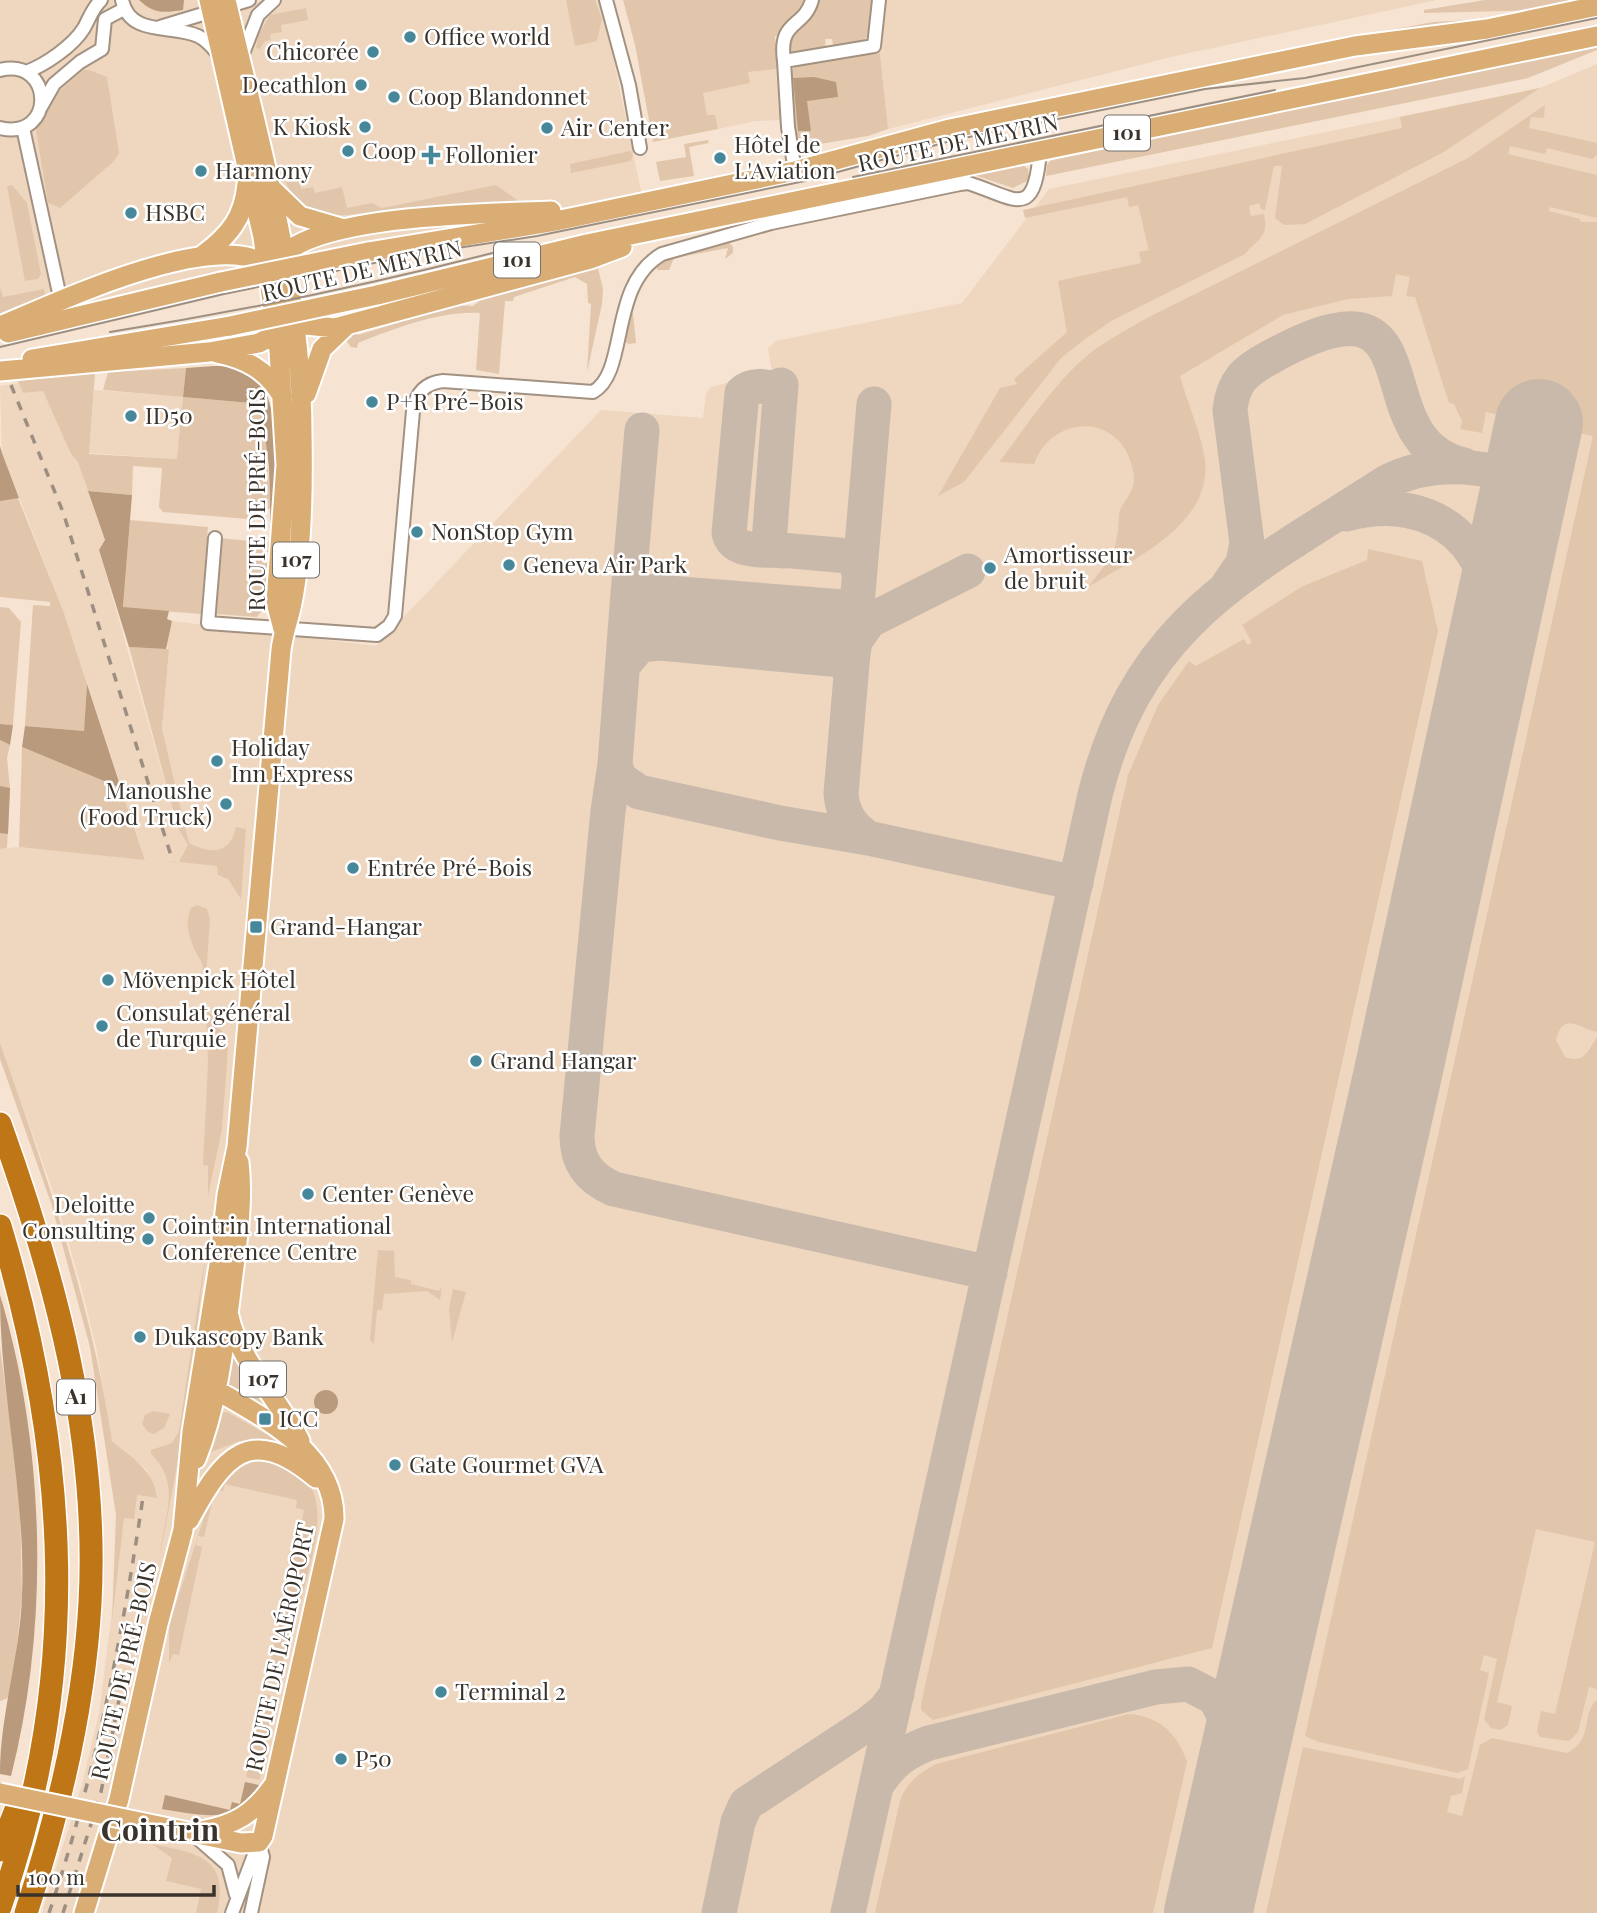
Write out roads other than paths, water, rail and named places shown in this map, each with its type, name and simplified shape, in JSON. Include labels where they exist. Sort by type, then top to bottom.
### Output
[{"type":"highway","name":"A1","points":[[0,1124],[38,1235],[68,1353],[83,1448],[90,1531],[89,1612],[78,1703],[57,1810],[26,1913]]},
{"type":"highway","name":"A1","points":[[0,1226],[30,1337],[52,1461],[57,1565],[49,1709],[33,1803],[0,1907]]},
{"type":"highway","points":[[0,1850],[27,1778],[53,1652]]},
{"type":"main road","name":"ROUTE DE PRÉ-BOIS","points":[[208,1386],[226,1195],[237,1147],[283,630],[292,604],[299,526],[302,412],[280,293],[248,172],[231,59],[219,5]]},
{"type":"main road","name":"ROUTE DE MEYRIN","points":[[0,335],[221,282],[368,251],[551,222],[795,171],[916,137],[1243,68],[1355,46],[1487,29],[1597,6]]},
{"type":"main road","name":"ROUTE DE MEYRIN","points":[[0,369],[98,346],[230,326],[658,230],[1597,36]]},
{"type":"main road","name":"ROUTE DE PRÉ-BOIS","points":[[231,59],[270,186],[280,293],[285,489],[276,602],[283,630]]},
{"type":"main road","points":[[203,254],[226,236],[237,222],[246,194],[248,172]]},
{"type":"main road","points":[[270,186],[285,204],[308,221],[345,229]]},
{"type":"main road","points":[[0,369],[209,352],[259,343],[300,242],[345,229],[428,218],[622,206]]},
{"type":"main road","points":[[0,326],[163,265],[203,254],[242,254],[280,293],[325,328],[348,325],[590,259],[658,230]]},
{"type":"main road","points":[[302,412],[314,364],[322,349],[348,325]]},
{"type":"main road","points":[[209,352],[253,364],[270,379],[284,399]]},
{"type":"main road","name":"ROUTE DE PRÉ-BOIS","points":[[84,1913],[119,1799],[158,1624],[183,1530],[192,1432],[208,1386],[228,1312],[242,1194],[237,1147]]},
{"type":"main road","name":"107","points":[[228,1312],[234,1335],[285,1412],[302,1446]]},
{"type":"main road","name":"ROUTE DE L'AÉROPORT","points":[[208,1386],[267,1420],[302,1446],[329,1490],[334,1510],[332,1531],[265,1832],[259,1842]]},
{"type":"main road","points":[[183,1530],[216,1473],[230,1459],[246,1452],[266,1451],[281,1455],[329,1490]]},
{"type":"main road","points":[[190,1833],[224,1827],[242,1819],[259,1805],[276,1783]]},
{"type":"main road","points":[[0,1793],[241,1843],[259,1842]]},
{"type":"street","points":[[0,69],[20,70],[44,64],[79,33],[90,11],[102,0]]},
{"type":"street","points":[[156,28],[219,5],[250,0]]},
{"type":"street","points":[[0,128],[23,128],[32,122],[54,84],[80,62],[102,49],[105,19],[123,5],[134,21],[200,37],[231,59],[258,15],[274,0]]},
{"type":"street","points":[[606,0],[629,85],[640,148]]},
{"type":"street","points":[[795,171],[788,127],[782,43],[786,32],[806,11],[812,0]]},
{"type":"street","points":[[785,61],[874,47],[879,0]]},
{"type":"street","points":[[0,62],[20,70],[39,88],[41,107]]},
{"type":"street","points":[[23,128],[56,291],[61,302]]},
{"type":"street","points":[[215,538],[208,623],[371,636],[381,633],[393,621],[413,411],[416,398],[428,385],[443,381],[593,392],[606,382],[626,302],[636,278],[649,262],[662,254],[771,223],[960,184],[976,186],[1014,200],[1025,196],[1034,187],[1040,151]]},
{"type":"street","points":[[190,1833],[225,1861],[236,1895]]},
{"type":"street","name":"ROUTE DE L'AÉROPORT","points":[[232,1913],[236,1895],[259,1842]]},
{"type":"street","name":"ROUTE DE L'AÉROPORT","points":[[251,1913],[263,1857],[259,1842]]},
{"type":"tram line","points":[[0,347],[224,294],[418,254],[537,236],[805,181],[954,140],[1205,89],[1305,78],[1597,18]]},
{"type":"tram line","points":[[853,177],[1275,90]]},
{"type":"tram line","points":[[110,332],[308,296],[504,250]]},
{"type":"railway","points":[[11,385],[63,512],[173,862]]},
{"type":"railway","points":[[49,1913],[80,1810],[105,1707],[143,1497]]},
{"type":"railway","points":[[63,1913],[101,1792],[125,1669]]},
{"type":"place","name":"Office world","points":[[410,37]]},
{"type":"place","name":"Chicorée","points":[[373,52]]},
{"type":"place","name":"Decathlon","points":[[361,85]]},
{"type":"place","name":"Coop Blandonnet","points":[[394,97]]},
{"type":"place","name":"K Kiosk","points":[[365,127]]},
{"type":"place","name":"Air Center","points":[[547,128]]},
{"type":"place","name":"Coop","points":[[348,151]]},
{"type":"place","name":"Follonier","points":[[431,155]]},
{"type":"place","name":"Hôtel de L'Aviation","points":[[720,158]]},
{"type":"place","name":"Harmony","points":[[201,171]]},
{"type":"place","name":"HSBC","points":[[131,213]]},
{"type":"place","name":"P+R Pré-Bois","points":[[372,402]]},
{"type":"place","name":"ID50","points":[[131,416]]},
{"type":"place","name":"NonStop Gym","points":[[417,532]]},
{"type":"place","name":"Geneva Air Park","points":[[509,565]]},
{"type":"place","name":"Amortisseur de bruit","points":[[990,568]]},
{"type":"place","name":"Holiday Inn Express","points":[[217,761]]},
{"type":"place","name":"Manoushe (Food Truck)","points":[[226,804]]},
{"type":"place","name":"Entrée Pré-Bois","points":[[353,868]]},
{"type":"place","name":"Grand-Hangar","points":[[256,927]]},
{"type":"place","name":"Mövenpick Hôtel","points":[[108,980]]},
{"type":"place","name":"Consulat général de Turquie","points":[[102,1026]]},
{"type":"place","name":"Grand Hangar","points":[[476,1061]]},
{"type":"place","name":"Center Genève","points":[[308,1194]]},
{"type":"place","name":"Deloitte Consulting","points":[[149,1218]]},
{"type":"place","name":"Cointrin International Conference Centre","points":[[148,1239]]},
{"type":"place","name":"Dukascopy Bank","points":[[140,1337]]},
{"type":"place","name":"ICC","points":[[265,1419]]},
{"type":"place","name":"Gate Gourmet GVA","points":[[395,1465]]},
{"type":"place","name":"Terminal 2","points":[[441,1692]]},
{"type":"place","name":"P50","points":[[341,1759]]},
{"type":"district","name":"Cointrin","points":[[160,1831]]}]
